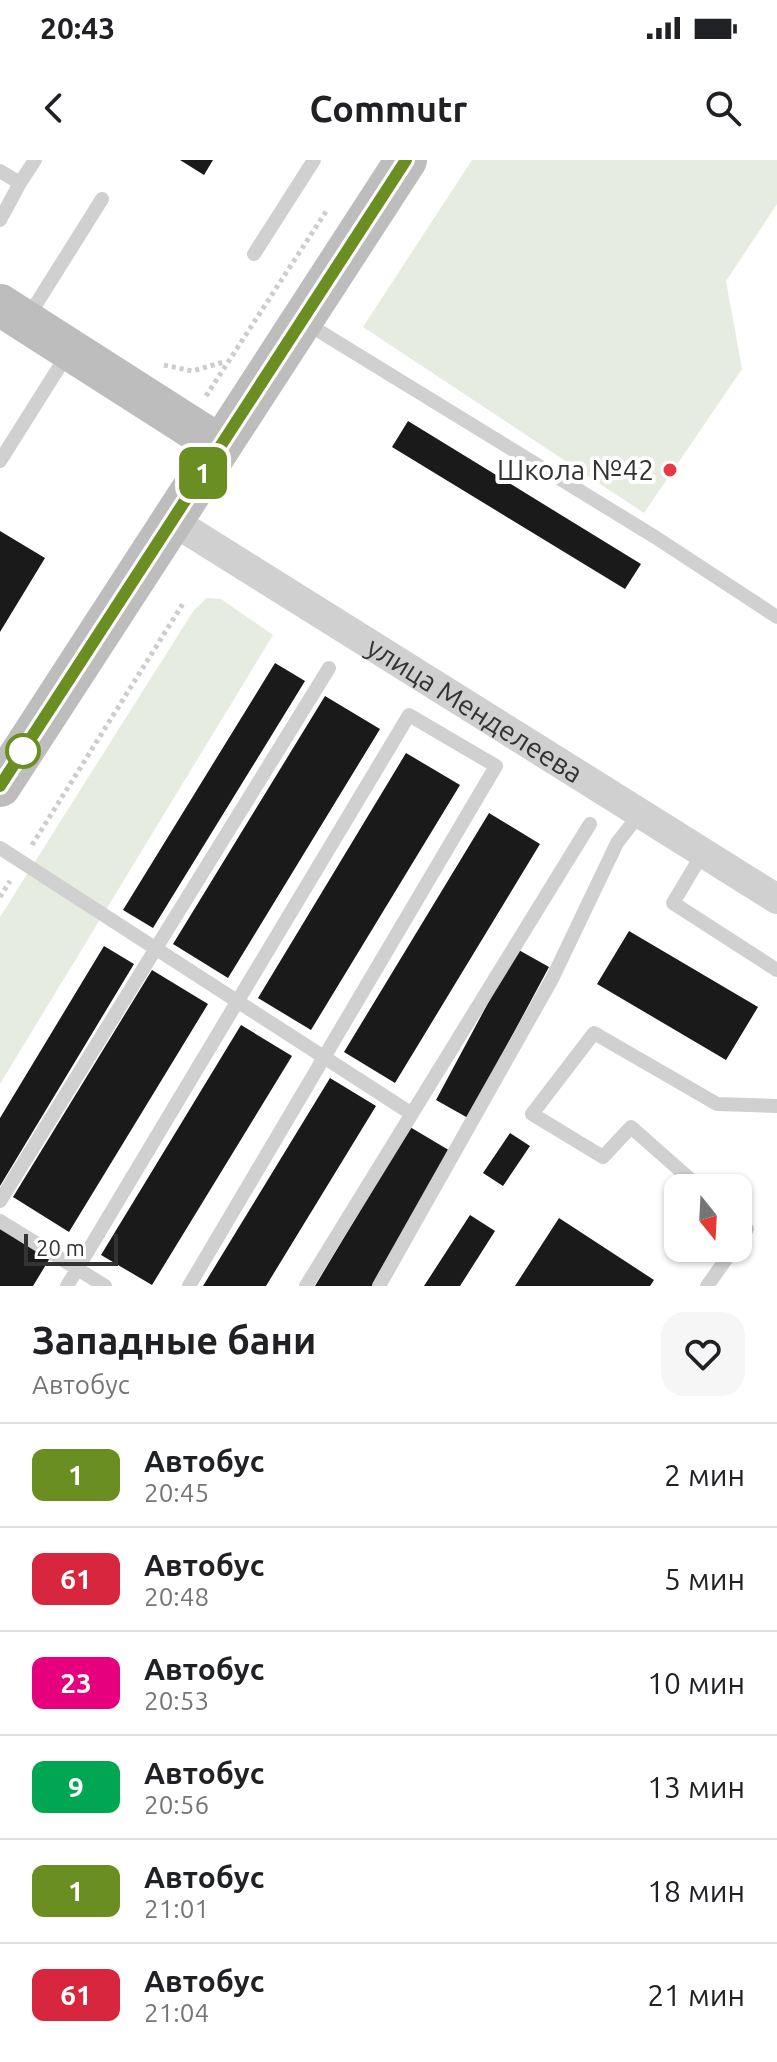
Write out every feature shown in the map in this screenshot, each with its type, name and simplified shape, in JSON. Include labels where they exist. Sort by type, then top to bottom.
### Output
[{"type":"main road","points":[[0,786],[406,160]]},
{"type":"main road","points":[[13,313],[219,445]]},
{"type":"street","name":"улица Менделеева","points":[[173,521],[777,899]]},
{"type":"lane","points":[[0,220],[35,160]]},
{"type":"lane","points":[[254,254],[314,160]]},
{"type":"lane","points":[[0,171],[20,183]]},
{"type":"lane","points":[[13,313],[102,199]]},
{"type":"lane","points":[[303,321],[655,537],[777,617]]},
{"type":"lane","points":[[0,461],[70,350]]},
{"type":"lane","points":[[0,1201],[329,668]]},
{"type":"lane","points":[[67,1286],[409,715],[496,766],[189,1286]]},
{"type":"lane","points":[[379,1286],[552,979],[617,843],[641,812]]},
{"type":"lane","points":[[306,1286],[590,824]]},
{"type":"lane","points":[[0,848],[412,1114]]},
{"type":"lane","points":[[704,851],[673,903],[777,970]]},
{"type":"lane","points":[[684,1174],[631,1127],[603,1157],[532,1114],[594,1033],[717,1104],[777,1106]]},
{"type":"lane","points":[[0,1221],[105,1286]]},
{"type":"lane","points":[[707,1286],[724,1262]]},
{"type":"path","points":[[201,403],[225,361],[329,207]]},
{"type":"path","points":[[153,358],[166,366],[192,371],[225,361]]},
{"type":"path","points":[[0,897],[184,602]]},
{"type":"shaded area","name":"Школа №42","points":[[472,160],[777,160],[777,204],[726,281],[742,369],[644,513],[363,327]]},
{"type":"shaded area","points":[[207,598],[221,599],[273,635],[0,1084],[0,917],[194,610]]},
{"type":"building","points":[[180,160],[213,160],[204,175]]},
{"type":"building","points":[[408,421],[641,564],[625,589],[392,447]]},
{"type":"building","points":[[0,531],[45,558],[0,632]]},
{"type":"building","points":[[275,663],[305,681],[153,928],[123,910]]},
{"type":"building","points":[[325,696],[380,729],[228,978],[173,944]]},
{"type":"building","points":[[406,753],[460,785],[311,1030],[258,998]]},
{"type":"building","points":[[489,813],[540,844],[395,1083],[344,1052]]},
{"type":"building","points":[[629,931],[758,1007],[726,1060],[597,984]]},
{"type":"building","points":[[104,946],[134,964],[0,1186],[0,1118]]},
{"type":"building","points":[[517,949],[549,967],[468,1118],[436,1100]]},
{"type":"building","points":[[152,970],[208,1004],[69,1232],[13,1197]]},
{"type":"building","points":[[241,1025],[292,1056],[152,1285],[101,1255]]},
{"type":"building","points":[[330,1078],[376,1106],[266,1286],[203,1286]]},
{"type":"building","points":[[410,1127],[452,1152],[374,1286],[315,1286]]},
{"type":"building","points":[[510,1133],[530,1146],[503,1186],[483,1173]]},
{"type":"building","points":[[470,1215],[495,1231],[460,1286],[424,1286]]},
{"type":"building","points":[[559,1218],[654,1280],[650,1286],[515,1286]]},
{"type":"building","points":[[0,1228],[50,1258],[33,1286],[0,1286]]},
{"type":"bus line","name":"1","points":[[0,786],[406,160]]},
{"type":"place","name":"Школа №42","points":[[670,470]]}]
